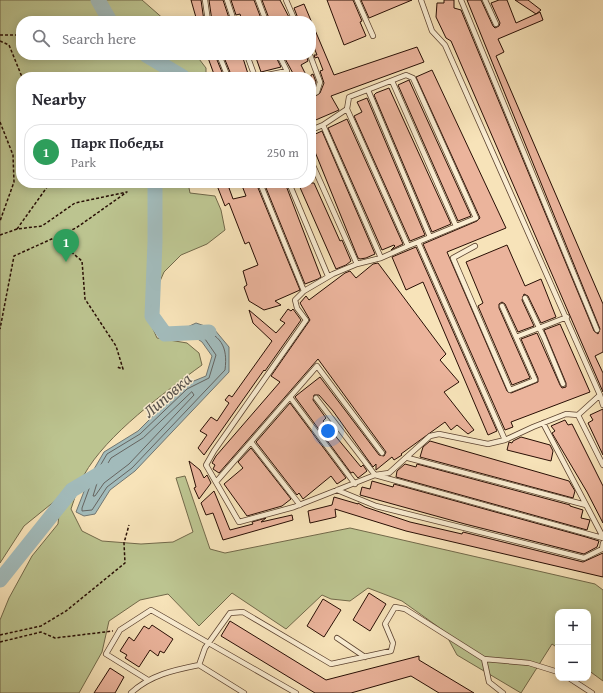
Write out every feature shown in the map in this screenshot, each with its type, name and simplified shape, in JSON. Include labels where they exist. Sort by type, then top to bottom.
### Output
[{"type":"lane","points":[[205,0],[207,16]]},
{"type":"lane","points":[[226,0],[232,16]]},
{"type":"lane","points":[[258,0],[264,16]]},
{"type":"lane","points":[[286,0],[293,16]]},
{"type":"lane","points":[[357,0],[373,36]]},
{"type":"lane","points":[[421,0],[432,31],[445,45],[566,317],[603,405]]},
{"type":"lane","points":[[461,0],[598,330]]},
{"type":"lane","points":[[485,0],[496,24]]},
{"type":"lane","points":[[221,60],[226,72]]},
{"type":"lane","points":[[249,60],[254,72]]},
{"type":"lane","points":[[281,60],[286,71],[281,72]]},
{"type":"lane","points":[[312,60],[320,82],[316,92]]},
{"type":"lane","points":[[408,246],[347,109],[349,97],[406,75],[413,78],[476,218],[381,258],[357,264],[328,276],[304,290],[295,300],[297,308],[306,320],[214,451],[206,465],[239,522],[300,505],[375,475],[389,473],[430,436],[438,434],[488,444],[505,440],[566,414],[578,415],[600,395]]},
{"type":"lane","points":[[392,81],[456,226]]},
{"type":"lane","points":[[368,90],[430,237]]},
{"type":"lane","points":[[316,128],[347,109]]},
{"type":"lane","points":[[323,125],[381,258]]},
{"type":"lane","points":[[316,172],[357,264]]},
{"type":"lane","points":[[262,188],[304,290]]},
{"type":"lane","points":[[291,188],[328,276]]},
{"type":"lane","points":[[418,242],[505,440]]},
{"type":"lane","points":[[475,246],[453,258],[510,390],[535,380],[502,306]]},
{"type":"lane","points":[[525,298],[563,384]]},
{"type":"lane","points":[[516,337],[566,317]]},
{"type":"lane","points":[[216,482],[316,366],[382,453]]},
{"type":"lane","points":[[290,397],[355,484]]},
{"type":"lane","points":[[316,398],[375,475],[603,537]]},
{"type":"lane","points":[[578,415],[603,465]]},
{"type":"lane","points":[[543,423],[603,537]]},
{"type":"lane","points":[[251,442],[300,505]]},
{"type":"lane","points":[[408,458],[586,505]]},
{"type":"lane","points":[[337,490],[383,508],[584,558],[602,549],[603,543]]},
{"type":"lane","points":[[199,665],[209,643],[230,613],[243,612],[331,664],[391,651],[393,643],[385,624],[395,607],[405,609],[484,659],[529,663],[555,671]]},
{"type":"lane","points":[[148,680],[106,654],[120,630],[152,610],[296,693]]},
{"type":"lane","points":[[337,638],[366,657]]},
{"type":"lane","points":[[484,659],[489,682],[503,693]]},
{"type":"lane","points":[[131,693],[148,680],[172,670],[199,665],[244,693]]},
{"type":"lane","points":[[574,681],[592,693]]},
{"type":"path","points":[[0,35],[16,35]]},
{"type":"path","points":[[0,41],[9,45],[20,72]]},
{"type":"path","points":[[0,122],[13,155],[14,182],[0,221]]},
{"type":"path","points":[[17,229],[46,188]]},
{"type":"path","points":[[0,235],[17,229],[42,226],[75,203],[127,192],[76,228],[14,256],[0,329]]},
{"type":"path","points":[[56,238],[82,261],[85,299],[116,346],[123,369],[117,367]]},
{"type":"path","points":[[0,635],[41,626],[66,611],[125,563],[124,543],[129,524]]},
{"type":"path","points":[[0,642],[41,632],[55,638],[120,630]]},
{"type":"green space","points":[[0,0],[142,0],[160,16],[16,16],[16,60],[200,60],[206,68],[206,72],[16,72],[16,188],[189,188],[190,193],[215,196],[221,210],[225,230],[207,244],[181,255],[164,272],[146,313],[157,338],[187,343],[199,353],[202,365],[137,415],[121,430],[94,460],[78,487],[71,509],[82,531],[102,541],[141,544],[173,542],[193,532],[176,478],[185,476],[210,549],[225,553],[350,528],[595,584],[603,590],[603,681],[591,672],[591,609],[555,609],[555,646],[552,644],[521,693],[457,655],[444,631],[402,601],[368,588],[350,601],[331,599],[322,595],[286,629],[232,593],[199,626],[168,594],[140,600],[109,621],[102,652],[79,693],[0,693],[0,620],[9,598],[32,556],[58,524],[61,496],[24,526],[0,563]]},
{"type":"water","points":[[196,323],[214,329],[229,347],[229,372],[135,471],[110,490],[95,514],[84,516],[76,512],[90,476],[104,452],[138,431],[184,385],[206,376],[212,356],[202,342],[183,329]]},
{"type":"building","points":[[191,0],[201,0],[203,16],[196,16]]},
{"type":"building","points":[[209,0],[223,0],[228,16],[211,16]]},
{"type":"building","points":[[231,0],[254,0],[260,16],[241,16],[240,14],[236,15]]},
{"type":"building","points":[[262,0],[280,0],[288,16],[268,16]]},
{"type":"building","points":[[327,0],[353,0],[362,21],[360,22],[366,36],[344,45]]},
{"type":"building","points":[[361,0],[412,0],[369,18]]},
{"type":"building","points":[[444,0],[454,0],[454,8],[461,10],[594,331],[598,334],[600,329],[467,0],[481,0],[495,28],[499,26],[500,23],[491,3],[499,0],[507,0],[516,23],[540,12],[543,20],[498,39],[504,52],[496,56],[603,304],[603,352],[595,356],[603,373],[603,392],[451,41],[446,38],[436,17],[437,3],[444,3]]},
{"type":"building","points":[[515,0],[528,0],[541,10],[536,14]]},
{"type":"building","points":[[304,4],[309,16],[297,16],[294,8]]},
{"type":"building","points":[[316,32],[334,75],[417,47],[424,62],[331,96],[339,110],[316,120],[316,96],[320,93],[324,83],[320,71],[323,70],[318,57],[316,58]]},
{"type":"building","points":[[209,60],[217,60],[222,72],[213,72]]},
{"type":"building","points":[[225,60],[244,60],[247,72],[230,72]]},
{"type":"building","points":[[257,60],[278,60],[281,67],[261,72]]},
{"type":"building","points":[[286,60],[308,60],[301,65],[304,72],[292,72]]},
{"type":"building","points":[[432,70],[506,228],[447,252],[507,391],[511,393],[538,382],[538,378],[521,339],[537,333],[560,385],[562,388],[566,387],[566,383],[544,330],[560,324],[590,392],[511,422],[513,427],[505,430],[423,244],[477,221],[480,218],[416,77]]},
{"type":"building","points":[[409,80],[471,216],[458,221],[398,85]]},
{"type":"building","points":[[389,88],[451,224],[432,232],[374,95]]},
{"type":"building","points":[[367,98],[425,235],[410,241],[354,116],[362,112],[357,102]]},
{"type":"building","points":[[347,119],[403,244],[391,250],[395,246],[394,245],[382,250],[328,128]]},
{"type":"building","points":[[322,131],[375,254],[366,258],[358,258],[316,154],[316,134]]},
{"type":"building","points":[[316,187],[340,241],[342,240],[351,261],[336,269],[300,188]]},
{"type":"building","points":[[218,188],[229,188],[233,199],[246,196],[243,188],[258,188],[300,290],[275,301],[281,305],[264,310],[249,301],[244,287],[247,285],[243,271],[258,265],[249,242],[245,244],[229,203],[225,206]]},
{"type":"building","points":[[266,188],[287,188],[321,277],[305,284]]},
{"type":"building","points":[[507,245],[525,286],[541,279],[556,317],[541,323],[528,296],[524,294],[522,300],[534,326],[518,332],[505,304],[502,302],[499,304],[499,308],[530,378],[512,385],[478,306],[483,303],[466,262]]},
{"type":"building","points":[[416,247],[497,431],[488,435],[423,282],[406,290],[392,257]]},
{"type":"building","points":[[378,263],[446,354],[440,360],[459,382],[444,392],[474,430],[468,434],[457,425],[451,430],[445,422],[401,454],[402,455],[394,460],[392,457],[376,470],[376,464],[373,467],[333,411],[319,395],[314,395],[313,400],[326,418],[323,421],[361,467],[363,465],[367,471],[358,478],[353,472],[351,473],[295,397],[297,395],[320,377],[379,455],[384,456],[386,452],[318,359],[219,473],[213,469],[215,465],[212,463],[216,456],[280,382],[271,376],[310,320],[300,303],[306,296],[309,300],[345,273],[350,271],[356,278],[373,264]]},
{"type":"building","points":[[288,309],[291,311],[293,309],[301,320],[204,455],[198,448],[207,435],[200,431],[211,417],[217,421],[229,403],[225,400],[229,395],[232,397],[272,341],[253,323],[249,310],[276,333],[285,323],[280,320]]},
{"type":"building","points":[[290,403],[346,478],[337,484],[331,476],[303,499],[299,493],[297,495],[256,442]]},
{"type":"building","points":[[603,409],[603,455],[588,423],[593,420],[590,415]]},
{"type":"building","points":[[565,420],[568,425],[572,424],[603,486],[603,523],[587,492],[552,433],[555,431],[551,426]]},
{"type":"building","points":[[521,437],[550,445],[553,451],[551,461],[507,450],[509,442],[512,443]]},
{"type":"building","points":[[430,441],[569,481],[575,491],[573,498],[420,457],[423,447]]},
{"type":"building","points":[[251,448],[291,499],[282,506],[247,516],[224,484],[243,468],[238,462]]},
{"type":"building","points":[[189,461],[200,470],[204,478],[207,475],[211,483],[199,499],[194,488],[196,487]]},
{"type":"building","points":[[405,464],[416,467],[417,464],[570,505],[583,510],[581,518],[590,520],[587,530],[396,477],[397,471]]},
{"type":"building","points":[[372,481],[393,487],[394,484],[599,541],[597,547],[584,554],[465,524],[360,495],[362,487],[370,489]]},
{"type":"building","points":[[214,491],[230,530],[253,524],[252,522],[266,518],[261,522],[292,515],[293,520],[223,540],[213,513],[206,515],[201,503]]},
{"type":"building","points":[[334,497],[358,503],[365,507],[410,522],[462,534],[463,532],[583,562],[603,553],[603,577],[406,531],[335,509],[336,517],[310,523],[308,511],[332,505]]},
{"type":"building","points":[[369,593],[386,604],[370,631],[353,620]]},
{"type":"building","points":[[323,599],[341,610],[324,637],[307,626]]},
{"type":"building","points":[[230,621],[326,680],[419,656],[419,660],[474,693],[439,693],[411,676],[351,693],[315,693],[221,636]]},
{"type":"building","points":[[152,625],[173,639],[164,653],[160,651],[158,656],[150,650],[139,667],[125,658],[127,655],[120,651],[129,637],[134,641],[144,626],[149,629]]},
{"type":"building","points":[[110,668],[124,677],[115,693],[94,693]]},
{"type":"waterway","name":"Липовка","points":[[98,0],[107,16]]},
{"type":"waterway","name":"Липовка","points":[[154,60],[175,72]]},
{"type":"waterway","name":"Липовка","points":[[155,188],[155,242],[152,316],[165,334],[209,332]]},
{"type":"waterway","name":"Липовка","points":[[0,580],[72,490],[106,470]]},
{"type":"place","name":"Парк Победы","points":[[66,262]]}]
